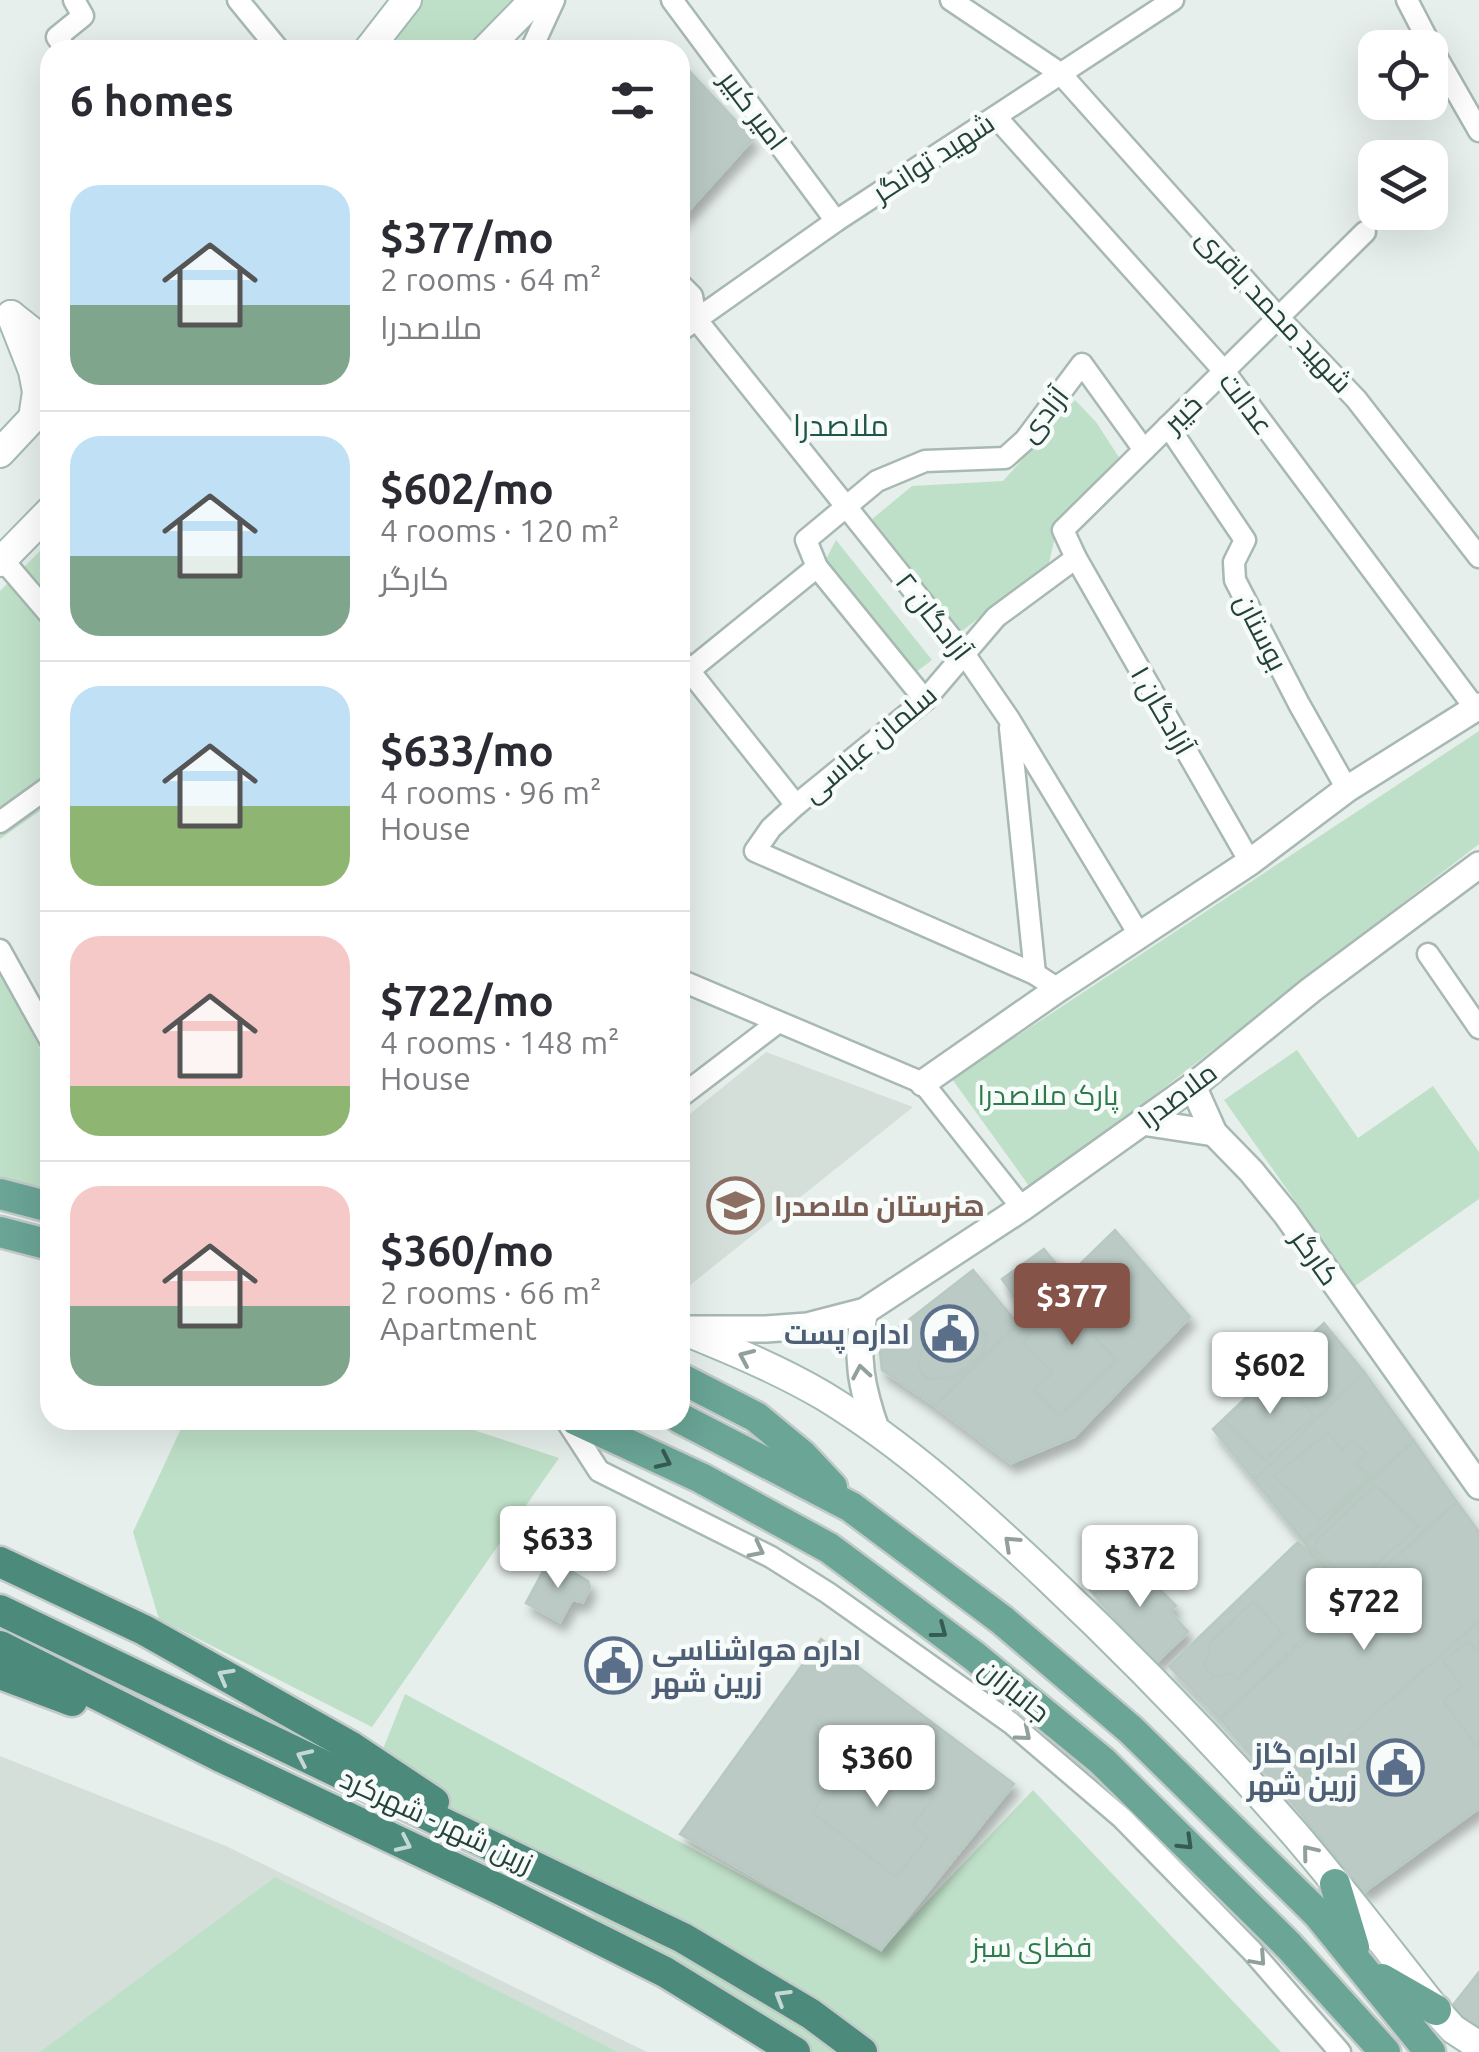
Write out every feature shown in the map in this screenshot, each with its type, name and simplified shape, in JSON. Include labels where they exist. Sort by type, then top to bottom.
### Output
[{"type":"highway","points":[[0,1562],[144,1630],[350,1746],[516,1857]]},
{"type":"highway","name":"زرین شهر - شهرکرد","points":[[0,1610],[683,1938],[810,2014],[862,2052]]},
{"type":"highway","name":"زرین شهر - شهرکرد","points":[[0,1646],[665,1972],[794,2052]]},
{"type":"highway","points":[[0,1674],[221,1757]]},
{"type":"main road","points":[[376,40],[407,0]]},
{"type":"main road","points":[[495,40],[534,0]]},
{"type":"main road","points":[[5,305],[40,338]]},
{"type":"main road","points":[[5,305],[33,371],[40,405]]},
{"type":"main road","points":[[0,452],[40,410]]},
{"type":"main road","points":[[1,561],[40,521]]},
{"type":"main road","points":[[0,1194],[40,1205]]},
{"type":"main road","points":[[0,1232],[40,1242]]},
{"type":"main road","points":[[690,1333],[756,1360],[823,1396],[900,1447],[979,1512],[1099,1626],[1228,1760],[1295,1834],[1436,2010],[1453,2029],[1479,2046]]},
{"type":"main road","points":[[690,1383],[756,1417],[802,1456],[851,1507]]},
{"type":"main road","name":"جانبازان","points":[[690,1423],[851,1507],[1002,1620],[1131,1730],[1318,1914],[1430,2052]]},
{"type":"main road","name":"جانبازان","points":[[598,1430],[701,1478],[829,1548],[974,1656],[1102,1761],[1289,1946],[1384,2052]]},
{"type":"main road","points":[[974,1656],[1002,1620]]},
{"type":"main road","points":[[1335,1884],[1362,1965],[1436,2010]]},
{"type":"street","points":[[59,40],[57,37],[83,16],[74,0]]},
{"type":"street","points":[[238,0],[270,40]]},
{"type":"street","points":[[536,40],[554,0]]},
{"type":"street","name":"امیر کبیر","points":[[672,0],[836,220]]},
{"type":"street","name":"شهید محمد باقری","points":[[950,0],[1060,72],[1356,399],[1479,557]]},
{"type":"street","name":"شهید توانگر","points":[[690,319],[1173,0]]},
{"type":"street","points":[[1407,0],[1479,131]]},
{"type":"street","name":"عدالت","points":[[996,117],[1224,371],[1477,707]]},
{"type":"street","name":"خیبر","points":[[1076,558],[1063,530],[1365,232]]},
{"type":"street","name":"آزادگان ۲","points":[[690,328],[848,507],[965,655],[1140,936]]},
{"type":"street","name":"آزادی","points":[[848,507],[877,481],[925,461],[1005,458],[1025,440],[1082,364],[1144,450]]},
{"type":"street","name":"بوستان","points":[[1168,426],[1245,540],[1234,562],[1235,580],[1347,789]]},
{"type":"street","points":[[848,507],[806,540],[816,567],[925,700]]},
{"type":"street","name":"سلمان عباسی","points":[[1035,974],[754,851],[796,805],[925,700],[996,618],[1076,558]]},
{"type":"street","name":"آزادگان ۱","points":[[1076,558],[1250,862]]},
{"type":"street","points":[[1,561],[40,604]]},
{"type":"street","points":[[690,664],[816,567]]},
{"type":"street","points":[[690,677],[796,805]]},
{"type":"street","points":[[923,1083],[1250,862],[1347,789],[1477,707]]},
{"type":"street","points":[[1008,719],[1035,974],[1058,989]]},
{"type":"street","points":[[0,822],[40,793]]},
{"type":"street","name":"ملاصدرا","points":[[866,1312],[1022,1208],[1193,1086],[1311,990],[1478,868]]},
{"type":"street","points":[[0,950],[40,1022]]},
{"type":"street","points":[[1428,954],[1479,1028]]},
{"type":"street","points":[[690,984],[923,1083],[1022,1208]]},
{"type":"street","points":[[690,1086],[777,1023]]},
{"type":"street","name":"کارگر","points":[[1193,1086],[1214,1133],[1286,1214],[1479,1486]]},
{"type":"street","points":[[1142,1122],[1214,1133]]},
{"type":"street","points":[[690,1329],[807,1326],[866,1312],[858,1354],[867,1404],[877,1432]]},
{"type":"street","points":[[572,1430],[599,1471],[771,1557],[1010,1723],[1122,1818],[1252,1951],[1340,2052]]},
{"type":"shaded area","name":"هنرستان ملاصدرا","points":[[766,1052],[913,1107],[690,1285],[690,1114]]},
{"type":"shaded area","points":[[0,1756],[226,1846],[647,2052],[0,2052]]},
{"type":"green space","points":[[419,0],[522,0],[482,40],[389,40]]},
{"type":"green space","points":[[1075,400],[1096,422],[1122,462],[1058,524],[1049,563],[957,635],[871,520],[912,486],[1003,481]]},
{"type":"green space","points":[[836,540],[932,660],[916,672],[825,561]]},
{"type":"green space","points":[[40,551],[40,811],[0,839],[0,591]]},
{"type":"green space","name":"پارک ملاصدرا","points":[[1479,731],[1479,844],[1032,1190],[952,1079]]},
{"type":"green space","points":[[0,971],[40,1049],[40,1189],[0,1185]]},
{"type":"green space","points":[[1297,1050],[1358,1138],[1433,1086],[1479,1152],[1479,1199],[1355,1286],[1224,1100]]},
{"type":"green space","points":[[180,1430],[474,1430],[559,1458],[372,1727],[159,1619],[133,1532]]},
{"type":"green space","name":"فضای سبز","points":[[405,1694],[881,1950],[1033,1790],[1281,2052],[787,2052],[377,1764]]},
{"type":"green space","points":[[275,1877],[618,2052],[40,2052]]},
{"type":"building","points":[[690,72],[753,139],[690,209]]},
{"type":"building","points":[[1115,1230],[1190,1317],[1074,1437],[1011,1463],[935,1406]]},
{"type":"building","points":[[1044,1249],[1061,1270],[1018,1303],[1002,1279]]},
{"type":"building","name":"اداره پست","points":[[973,1270],[1017,1323],[935,1406],[882,1370],[879,1343]]},
{"type":"building","points":[[1085,1282],[1115,1312],[1092,1334],[1117,1360],[1059,1416],[1034,1390],[1053,1373],[1023,1342]]},
{"type":"building","points":[[956,1316],[973,1322],[987,1336],[982,1354],[955,1377],[928,1379],[918,1368],[925,1340]]},
{"type":"building","points":[[1324,1323],[1364,1372],[1254,1480],[1213,1429]]},
{"type":"building","points":[[1364,1372],[1414,1441],[1304,1542],[1254,1480]]},
{"type":"building","points":[[1276,1373],[1314,1416],[1265,1460],[1224,1420]]},
{"type":"building","points":[[1328,1432],[1342,1450],[1353,1440],[1367,1453],[1356,1464],[1371,1477],[1319,1520],[1274,1476]]},
{"type":"building","points":[[1414,1441],[1457,1502],[1354,1595],[1304,1542]]},
{"type":"building","points":[[1375,1485],[1418,1526],[1353,1586],[1315,1549],[1316,1541]]},
{"type":"building","points":[[1457,1502],[1479,1532],[1479,1621],[1285,1794],[1220,1719]]},
{"type":"building","points":[[1298,1542],[1348,1595],[1220,1719],[1169,1666]]},
{"type":"building","points":[[1129,1558],[1176,1606],[1170,1611],[1188,1632],[1157,1662],[1138,1652],[1090,1590]]},
{"type":"building","points":[[548,1562],[588,1581],[590,1588],[583,1602],[572,1600],[560,1622],[526,1603]]},
{"type":"building","points":[[1253,1601],[1283,1634],[1238,1679],[1230,1674],[1214,1677],[1204,1665],[1210,1652],[1208,1645]]},
{"type":"building","name":"اداره گاز زرین شهر","points":[[1479,1621],[1479,1808],[1364,1892],[1285,1794]]},
{"type":"building","points":[[821,1639],[1014,1784],[881,1950],[680,1834]]},
{"type":"building","points":[[1469,1641],[1479,1654],[1479,1749],[1443,1701],[1462,1686],[1443,1661]]},
{"type":"building","points":[[864,1743],[934,1797],[913,1825],[928,1837],[896,1877],[812,1812]]},
{"type":"building","points":[[1479,1972],[1479,2028],[1450,2009]]},
{"type":"place","name":"هنرستان ملاصدرا","points":[[735,1205]]},
{"type":"place","name":"اداره پست","points":[[949,1333]]},
{"type":"place","name":"اداره هواشناسی زرین شهر","points":[[613,1665]]},
{"type":"place","name":"اداره گاز زرین شهر","points":[[1396,1768]]},
{"type":"district","name":"ملاصدرا","points":[[841,425]]}]
